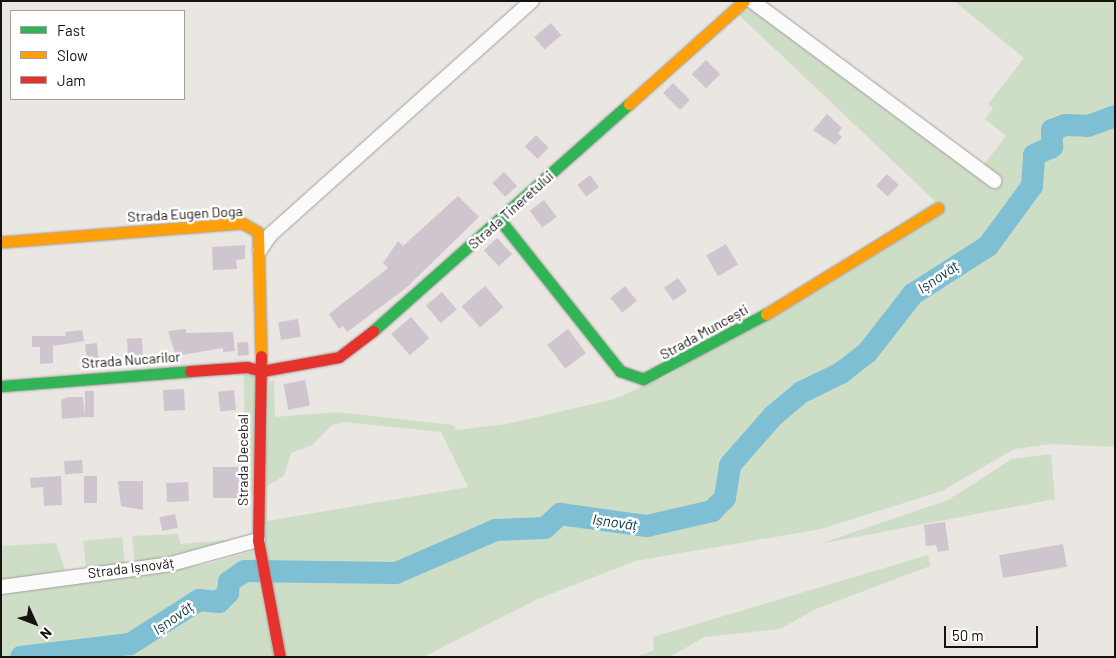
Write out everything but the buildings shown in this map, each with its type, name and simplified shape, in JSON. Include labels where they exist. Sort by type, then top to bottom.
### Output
[{"type":"street","points":[[260,250],[270,235],[532,1]]},
{"type":"street","points":[[752,1],[994,182]]},
{"type":"street","name":"Strada Tineretului","points":[[262,372],[328,360],[350,350],[500,220],[740,3]]},
{"type":"street","name":"Strada Muncești","points":[[500,220],[620,371],[643,379],[688,361],[938,208]]},
{"type":"street","name":"Strada Eugen Doga","points":[[1,242],[242,223],[258,232],[260,250],[256,298],[262,372]]},
{"type":"street","name":"Strada Nucarilor","points":[[1,386],[247,367],[262,372]]},
{"type":"street","name":"Strada Decebal","points":[[262,372],[258,544],[280,657]]},
{"type":"street","name":"Strada Ișnovăț","points":[[1,586],[180,563],[258,544]]},
{"type":"green space","points":[[954,1],[1115,1],[1115,447],[1052,444],[1014,449],[942,491],[821,529],[635,561],[538,599],[423,657],[286,657],[263,550],[269,382],[274,381],[275,417],[337,412],[453,425],[456,430],[507,424],[614,399],[667,376],[935,201],[738,14],[752,8],[983,166],[1006,136],[985,119],[993,108],[988,104],[1024,58]],"holes":[[[344,422],[441,432],[468,487],[267,521],[267,486],[284,476],[291,453],[312,445],[332,425]]]},
{"type":"green space","points":[[244,374],[256,374],[254,494],[245,499]]},
{"type":"green space","points":[[1051,454],[1055,499],[819,544],[948,500],[1012,459]]},
{"type":"green space","points":[[177,534],[181,544],[249,538],[185,558],[135,563],[132,536]]},
{"type":"green space","points":[[122,537],[125,565],[86,569],[83,541]]},
{"type":"green space","points":[[56,543],[65,570],[1,581],[1,546]]},
{"type":"green space","points":[[252,551],[274,657],[1,657],[1,593],[208,564]]},
{"type":"green space","points":[[928,555],[930,566],[816,609],[780,629],[704,637],[670,657],[637,657],[654,650],[653,637]]},
{"type":"waterway","name":"Ișnovăț","points":[[21,657],[130,644],[199,600],[219,602],[228,593],[229,582],[245,571],[396,573],[496,530],[545,528],[560,514],[647,526],[712,511],[725,498],[730,465],[773,416],[802,392],[841,373],[867,353],[913,294],[988,246],[1032,186],[1034,155],[1052,147],[1052,130],[1065,125],[1088,126],[1115,116]]},
{"type":"traffic: fast","points":[[373,331],[629,104]]},
{"type":"traffic: fast","points":[[500,220],[620,371],[643,379],[766,314]]},
{"type":"traffic: fast","points":[[1,386],[190,371]]},
{"type":"traffic: slow","points":[[629,104],[744,1]]},
{"type":"traffic: slow","points":[[766,314],[938,208]]},
{"type":"traffic: slow","points":[[1,242],[242,223],[258,232],[261,356]]},
{"type":"traffic: jam","points":[[190,371],[247,367],[262,371],[339,357],[373,331]]},
{"type":"traffic: jam","points":[[261,356],[258,540],[280,657]]}]
